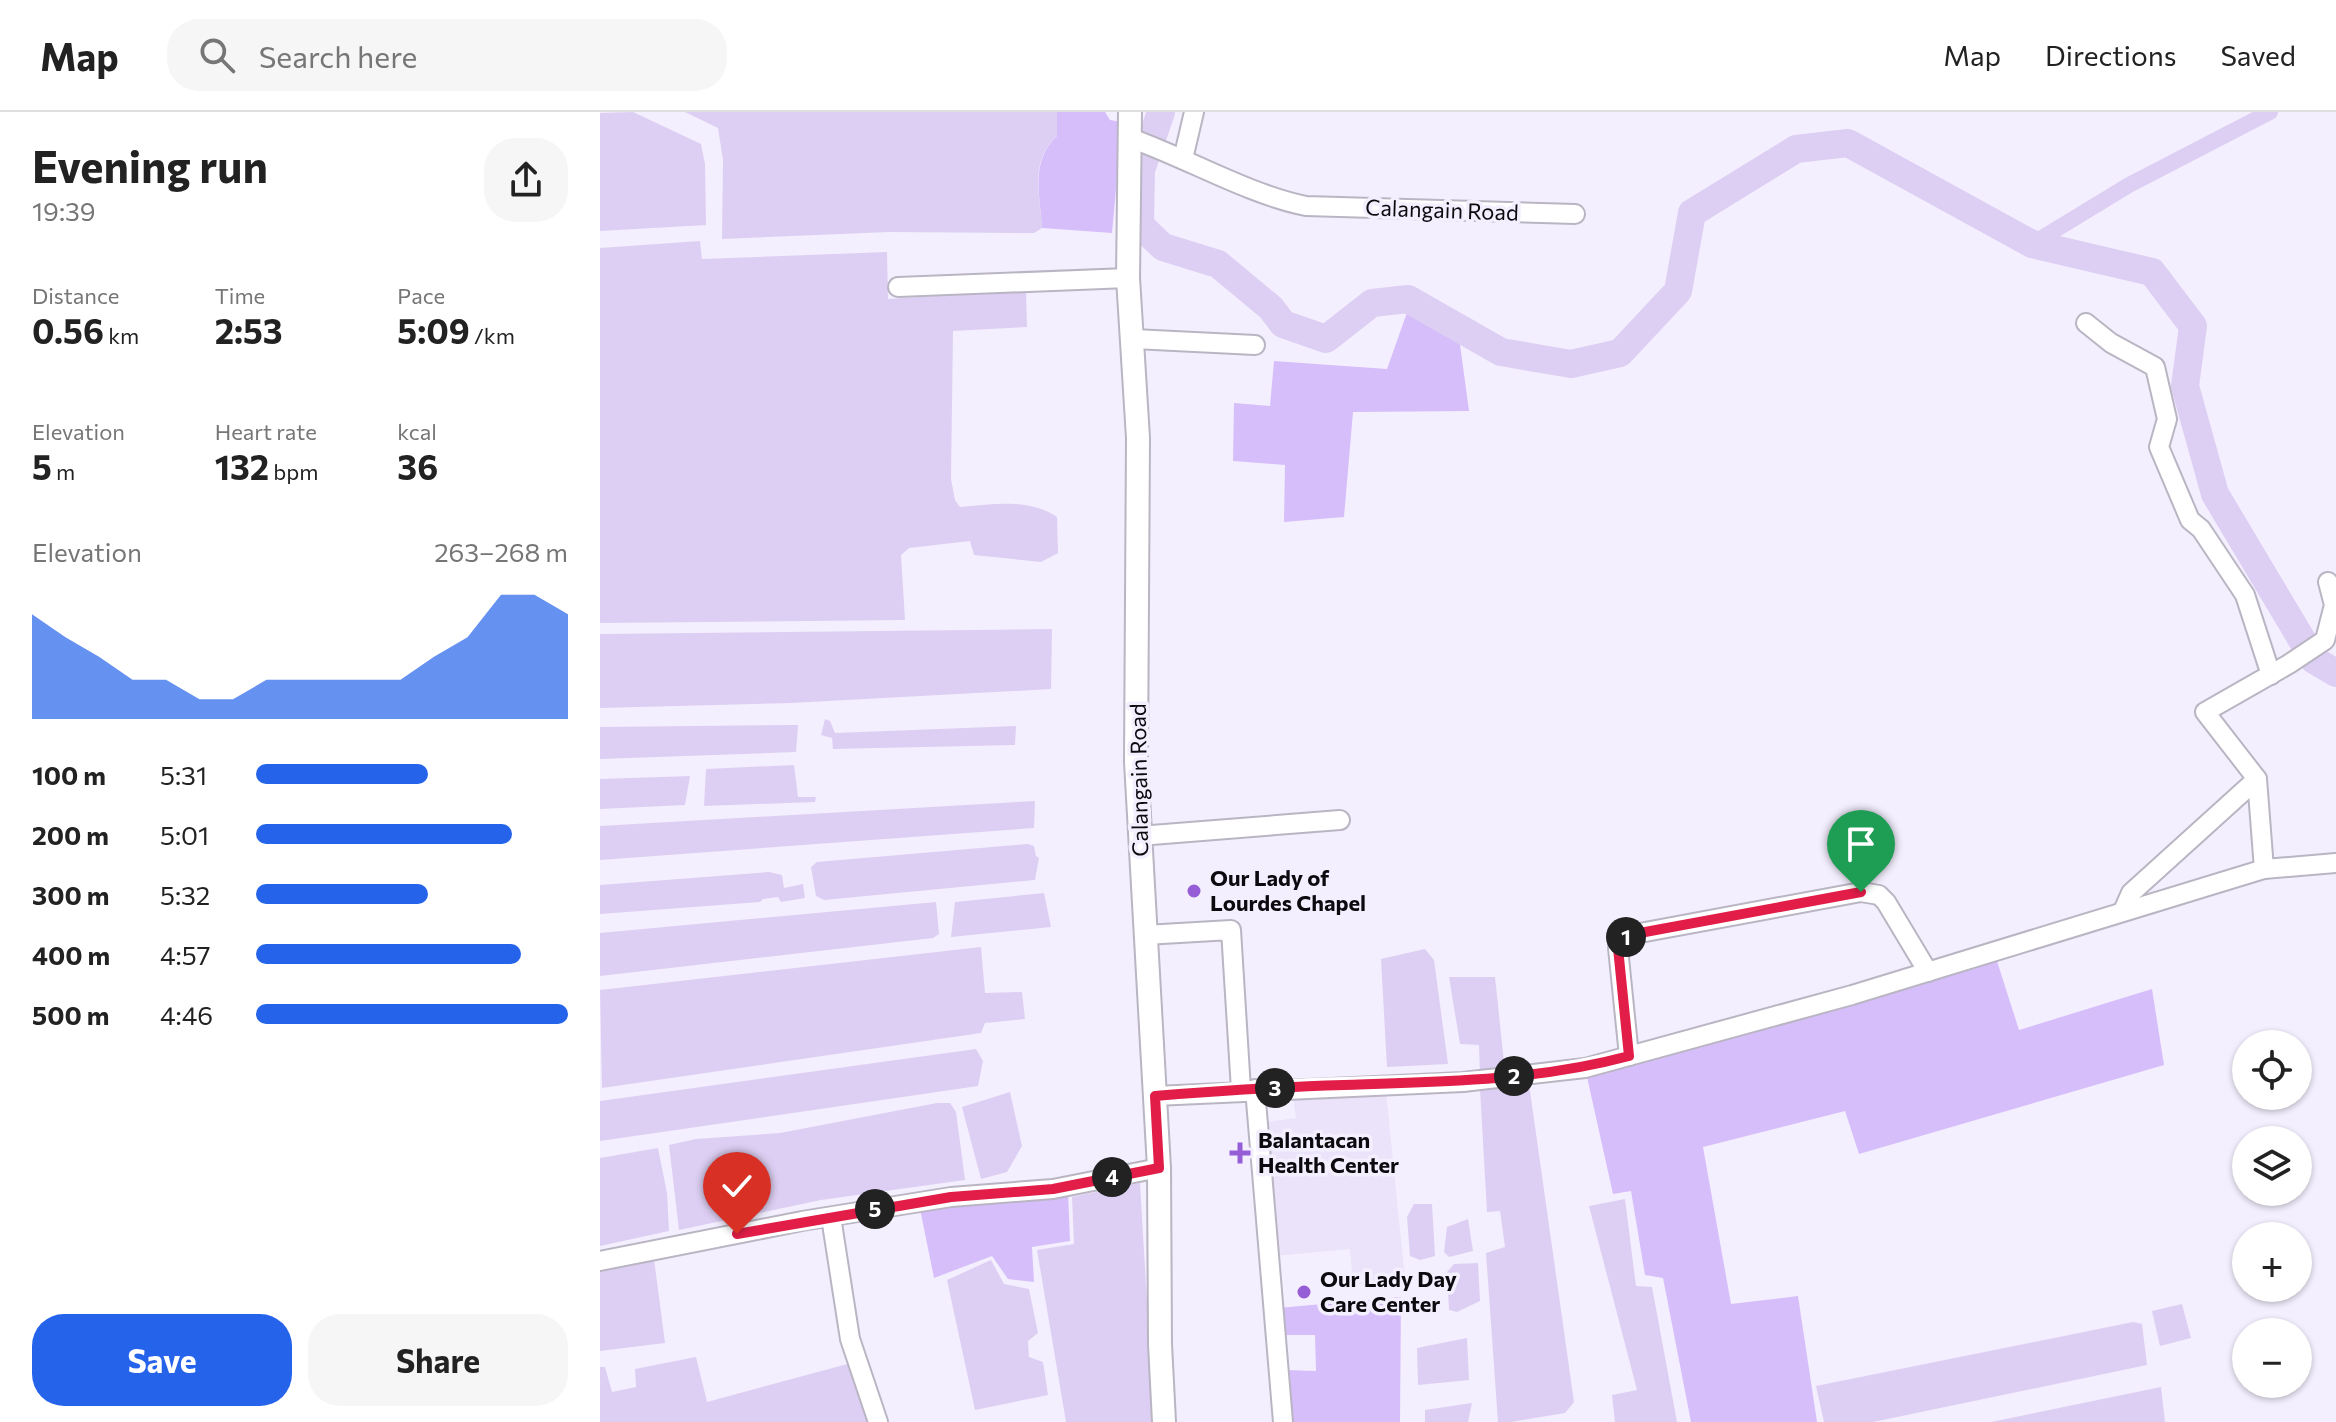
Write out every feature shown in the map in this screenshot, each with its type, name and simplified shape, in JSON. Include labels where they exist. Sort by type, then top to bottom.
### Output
[{"type":"street","name":"Calangain Road","points":[[1130,112],[1134,140],[1128,278],[1138,438],[1136,762],[1159,1168],[1160,1344],[1164,1422]]},
{"type":"street","points":[[1183,159],[1194,112]]},
{"type":"street","name":"Calangain Road","points":[[1134,140],[1281,201],[1306,206],[1575,214]]},
{"type":"street","points":[[898,287],[1128,278]]},
{"type":"street","points":[[2086,323],[2111,343],[2155,367],[2167,419],[2159,447],[2190,520],[2201,529],[2245,595],[2271,675]]},
{"type":"street","points":[[1134,339],[1255,345]]},
{"type":"street","points":[[2264,869],[2257,779],[2205,712],[2325,640],[2334,605],[2328,582]]},
{"type":"street","points":[[2123,911],[2131,893],[2257,779]]},
{"type":"street","points":[[1139,836],[1340,820]]},
{"type":"street","points":[[1155,1096],[1463,1082],[1585,1068],[1928,972],[2264,869],[2336,863]]},
{"type":"street","points":[[1629,1056],[1618,948],[1621,940],[1629,935],[1861,892],[1879,895],[1928,972]]},
{"type":"street","points":[[1145,935],[1231,930],[1283,1422]]},
{"type":"street","points":[[600,1261],[951,1197],[1053,1189],[1159,1168]]},
{"type":"street","points":[[831,1217],[850,1339],[878,1422]]},
{"type":"shaded area","points":[[633,112],[701,144],[705,164],[706,225],[600,231],[600,113]]},
{"type":"shaded area","points":[[685,112],[1057,112],[1057,136],[1048,146],[1039,167],[1042,228],[1034,233],[889,232],[722,239],[723,160],[718,128]]},
{"type":"shaded area","points":[[1057,112],[1105,112],[1110,120],[1122,122],[1112,233],[1042,228],[1040,167],[1043,156],[1057,136]]},
{"type":"shaded area","points":[[700,241],[702,259],[887,252],[888,299],[1026,290],[1027,327],[953,331],[951,479],[955,500],[960,507],[1023,505],[1057,517],[1058,553],[1041,562],[974,555],[970,541],[909,548],[901,555],[905,620],[600,623],[600,248]]},
{"type":"shaded area","points":[[1409,307],[1459,337],[1469,411],[1353,412],[1344,517],[1284,522],[1285,465],[1233,461],[1234,403],[1270,406],[1274,361],[1387,369]]},
{"type":"shaded area","points":[[1052,629],[1051,689],[791,703],[600,708],[600,634]]},
{"type":"shaded area","points":[[825,719],[830,721],[835,733],[1016,726],[1015,745],[833,749],[832,738],[821,735]]},
{"type":"shaded area","points":[[798,725],[796,752],[600,759],[600,727]]},
{"type":"shaded area","points":[[794,765],[798,797],[816,797],[815,802],[704,806],[706,769]]},
{"type":"shaded area","points":[[690,776],[685,805],[600,809],[600,779]]},
{"type":"shaded area","points":[[1035,801],[1034,828],[600,860],[600,826]]},
{"type":"shaded area","points":[[1028,844],[1034,846],[1039,858],[1035,880],[824,900],[816,896],[811,867],[817,862]]},
{"type":"shaded area","points":[[769,872],[782,875],[784,888],[803,884],[805,898],[781,902],[778,897],[760,902],[600,914],[600,885]]},
{"type":"shaded area","points":[[1044,893],[1051,927],[951,937],[955,902]]},
{"type":"shaded area","points":[[936,902],[939,934],[933,938],[600,976],[600,933]]},
{"type":"shaded area","points":[[981,947],[985,993],[1022,992],[1025,1019],[985,1023],[981,1033],[602,1088],[600,990]]},
{"type":"shaded area","points":[[1425,949],[1434,960],[1448,1064],[1387,1067],[1381,959]]},
{"type":"shaded area","points":[[1996,958],[2019,1030],[2152,989],[2164,1065],[1859,1154],[1845,1111],[1703,1147],[1731,1304],[1798,1296],[1817,1422],[1691,1422],[1663,1278],[1645,1275],[1631,1191],[1613,1194],[1587,1077]]},
{"type":"shaded area","points":[[1449,977],[1495,977],[1505,1072],[1480,1074],[1479,1045],[1460,1044]]},
{"type":"shaded area","points":[[976,1049],[983,1061],[978,1086],[600,1141],[600,1101]]},
{"type":"shaded area","points":[[1529,1084],[1574,1402],[1565,1413],[1498,1422],[1486,1253],[1505,1247],[1500,1211],[1487,1212],[1480,1089]]},
{"type":"shaded area","points":[[1386,1091],[1405,1279],[1353,1285],[1350,1249],[1275,1256],[1267,1122],[1296,1118],[1293,1095]]},
{"type":"shaded area","points":[[1010,1092],[1022,1146],[1007,1172],[981,1179],[962,1107]]},
{"type":"shaded area","points":[[950,1103],[956,1112],[965,1180],[821,1200],[679,1230],[669,1145],[696,1139],[780,1133]]},
{"type":"shaded area","points":[[658,1148],[667,1193],[669,1231],[600,1246],[600,1158]]},
{"type":"shaded area","points":[[1140,1183],[1154,1422],[1066,1422],[1037,1250],[1074,1244],[1072,1197]]},
{"type":"shaded area","points":[[1068,1191],[1070,1241],[1032,1247],[1034,1282],[1008,1279],[992,1256],[934,1278],[920,1209]]},
{"type":"shaded area","points":[[1625,1199],[1636,1286],[1652,1287],[1677,1422],[1615,1422],[1612,1395],[1637,1390],[1589,1206]]},
{"type":"shaded area","points":[[1414,1204],[1432,1204],[1435,1256],[1420,1260],[1410,1256],[1407,1217]]},
{"type":"shaded area","points":[[1468,1219],[1473,1251],[1449,1257],[1444,1252],[1447,1227]]},
{"type":"shaded area","points":[[654,1259],[665,1343],[600,1351],[600,1272]]},
{"type":"shaded area","points":[[991,1260],[1004,1284],[1029,1289],[1038,1333],[1028,1341],[1029,1357],[1043,1362],[1048,1395],[975,1410],[947,1280]]},
{"type":"shaded area","points":[[1478,1263],[1480,1301],[1457,1312],[1449,1310],[1447,1272],[1454,1264]]},
{"type":"shaded area","points":[[1401,1297],[1400,1422],[1288,1422],[1284,1370],[1316,1371],[1315,1335],[1283,1335],[1278,1308]]},
{"type":"shaded area","points":[[2182,1304],[2191,1338],[2160,1346],[2152,1311]]},
{"type":"shaded area","points":[[2133,1322],[2142,1324],[2147,1365],[1873,1422],[1824,1422],[1816,1386]]},
{"type":"shaded area","points":[[1467,1338],[1469,1380],[1418,1385],[1417,1348]]},
{"type":"shaded area","points":[[696,1357],[707,1402],[851,1363],[869,1422],[600,1422],[600,1367],[605,1367],[612,1392],[636,1387],[635,1369]]},
{"type":"shaded area","points":[[2161,1387],[2165,1422],[1991,1422]]},
{"type":"shaded area","points":[[1472,1403],[1468,1422],[1425,1422],[1425,1410]]},
{"type":"waterway","points":[[1161,112],[1141,170],[1140,225],[1163,247],[1218,264],[1271,308],[1283,324],[1326,339],[1372,303],[1408,299],[1501,352],[1571,364],[1620,353],[1678,291],[1692,213],[1796,149],[1848,143],[2032,244],[2152,272],[2193,326],[2185,386],[2215,494],[2314,660],[2336,673]]},
{"type":"waterway","points":[[2032,244],[2129,185],[2270,112]]},
{"type":"place","name":"Our Lady of Lourdes Chapel","points":[[1194,891]]},
{"type":"place","name":"Balantacan Health Center","points":[[1240,1153]]},
{"type":"place","name":"Our Lady Day Care Center","points":[[1304,1292]]},
{"type":"route","points":[[737,1234],[951,1197],[1053,1189],[1159,1168],[1155,1096],[1341,1085],[1463,1082],[1585,1068],[1629,1056],[1618,948],[1621,940],[1629,935],[1861,892]]}]
